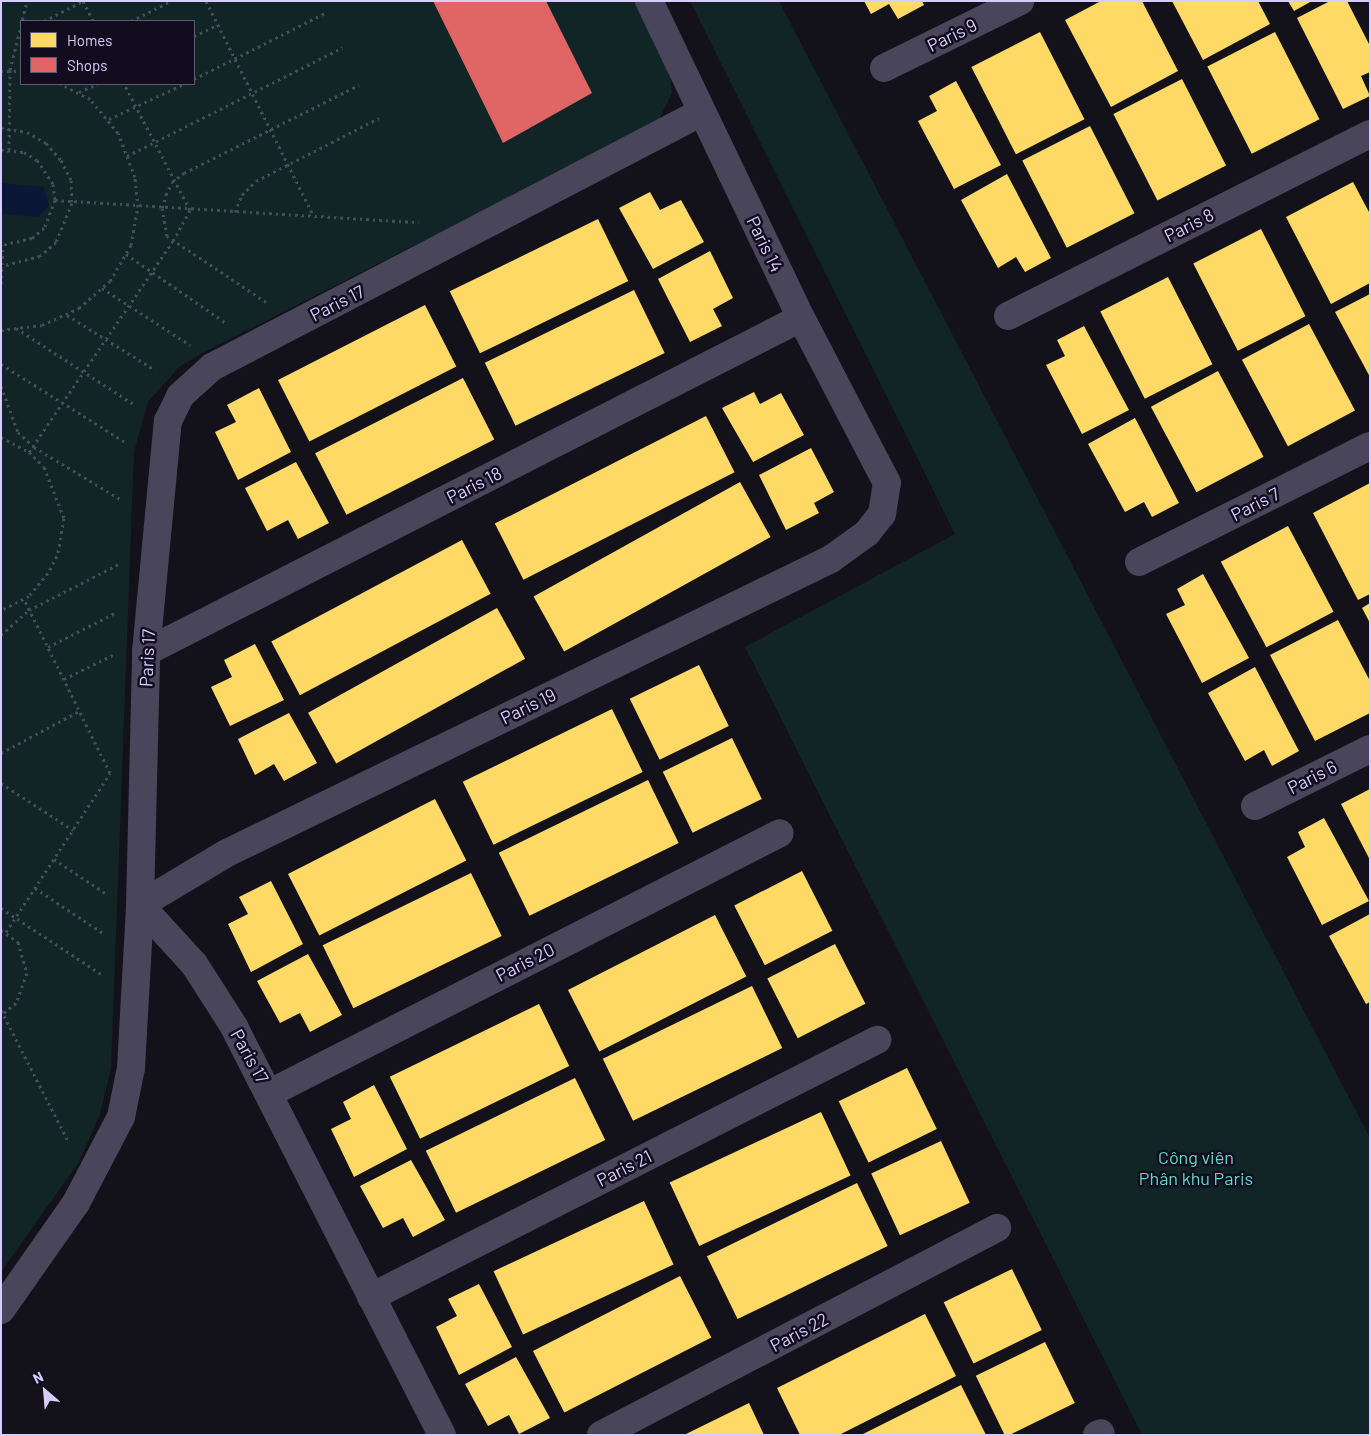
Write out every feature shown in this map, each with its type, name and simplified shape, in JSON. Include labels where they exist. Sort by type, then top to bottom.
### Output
[{"type":"lane","name":"Paris 14","points":[[649,1],[700,113],[801,318],[887,484]]},
{"type":"lane","name":"Paris 9","points":[[884,68],[1020,1]]},
{"type":"lane","name":"Paris 17","points":[[442,1435],[371,1297],[270,1092],[194,964],[140,906],[146,652],[168,421],[180,396],[212,367],[700,113]]},
{"type":"lane","name":"Paris 8","points":[[1008,316],[1370,134]]},
{"type":"lane","name":"Paris 18","points":[[146,652],[801,318]]},
{"type":"lane","name":"Paris 7","points":[[1139,562],[1370,446]]},
{"type":"lane","name":"Paris 19","points":[[140,906],[227,852],[831,558],[867,533],[882,514],[887,484]]},
{"type":"lane","name":"Paris 6","points":[[1255,806],[1370,749]]},
{"type":"lane","name":"Paris 20","points":[[270,1092],[780,833]]},
{"type":"lane","points":[[1,1310],[76,1203],[121,1117],[131,1068],[140,906]]},
{"type":"lane","name":"Paris 21","points":[[371,1297],[877,1040]]},
{"type":"lane","name":"Paris 22","points":[[601,1435],[997,1228]]},
{"type":"path","points":[[20,20],[27,1]]},
{"type":"path","points":[[46,20],[83,1],[92,20]]},
{"type":"path","points":[[133,20],[172,1]]},
{"type":"path","points":[[206,1],[313,216]]},
{"type":"path","points":[[195,78],[324,13]]},
{"type":"path","points":[[9,150],[10,70],[15,36],[20,21]]},
{"type":"path","points":[[195,36],[218,24]]},
{"type":"path","points":[[15,36],[20,34]]},
{"type":"path","points":[[127,156],[342,48]]},
{"type":"path","points":[[1,71],[20,71]]},
{"type":"path","points":[[270,305],[167,236],[162,208],[172,182],[359,84]]},
{"type":"path","points":[[1,330],[42,325],[66,314],[102,288],[126,254],[138,207],[136,176],[109,119],[78,92],[64,85]]},
{"type":"path","points":[[78,92],[94,85]]},
{"type":"path","points":[[124,85],[172,182],[190,210]]},
{"type":"path","points":[[109,119],[182,85]]},
{"type":"path","points":[[235,212],[246,188],[379,118]]},
{"type":"path","points":[[1,128],[10,128],[46,143],[61,160],[71,180],[72,203],[56,242],[34,258],[2,266]]},
{"type":"path","points":[[1,150],[9,150],[37,160],[53,184],[55,200],[44,228],[32,238],[2,245],[1,284]]},
{"type":"path","points":[[55,200],[72,203],[138,207],[424,222]]},
{"type":"path","points":[[30,452],[173,241],[190,210]]},
{"type":"path","points":[[126,254],[230,325]]},
{"type":"path","points":[[102,288],[190,345]]},
{"type":"path","points":[[66,314],[155,370]]},
{"type":"path","points":[[16,328],[135,405]]},
{"type":"path","points":[[1,364],[125,442]]},
{"type":"path","points":[[1,386],[18,432],[34,447],[122,500]]},
{"type":"path","points":[[1,437],[30,452],[52,479],[64,518],[57,556],[24,599],[1,610]]},
{"type":"path","points":[[1,635],[29,610],[119,564]]},
{"type":"path","points":[[6,932],[110,773],[24,599]]},
{"type":"path","points":[[48,646],[116,612]]},
{"type":"path","points":[[64,679],[115,654]]},
{"type":"path","points":[[1,753],[80,711]]},
{"type":"path","points":[[1,783],[73,830]]},
{"type":"path","points":[[54,859],[105,893]]},
{"type":"path","points":[[35,888],[103,933]]},
{"type":"path","points":[[1,908],[101,974]]},
{"type":"path","points":[[1,930],[18,942],[28,973],[20,996],[2,1012],[69,1143]]},
{"type":"green space","points":[[1,1],[634,1],[670,74],[672,93],[658,122],[206,351],[179,367],[148,402],[134,452],[111,1069],[100,1114],[79,1162],[1,1272]]},
{"type":"green space","name":"Công viên Phân khu Paris","points":[[690,1],[779,1],[1370,1138],[1370,1435],[1142,1435],[745,647],[955,534]]},
{"type":"water","points":[[1,183],[43,187],[49,205],[39,217],[1,214]]},
{"type":"building: Homes","points":[[864,1],[922,1],[924,5],[898,19],[889,4],[871,14]]},
{"type":"building: Homes","points":[[1101,1],[1142,1],[1178,71],[1111,107],[1065,20]]},
{"type":"building: Homes","points":[[1172,1],[1258,1],[1270,24],[1203,60]]},
{"type":"building: Homes","points":[[1288,1],[1312,1],[1294,11]]},
{"type":"building: Homes","points":[[1330,1],[1347,1],[1370,46],[1370,72],[1361,76],[1370,96],[1343,109],[1297,18]]},
{"type":"building: Homes","points":[[1040,32],[1084,119],[1016,154],[971,67]]},
{"type":"building: Homes","points":[[1275,32],[1319,119],[1252,154],[1207,67]]},
{"type":"building: Homes","points":[[1182,79],[1226,165],[1157,200],[1113,114]]},
{"type":"building: Homes","points":[[956,81],[1001,165],[954,189],[918,121],[937,111],[929,96]]},
{"type":"building: Homes","points":[[1090,126],[1134,213],[1067,248],[1022,161]]},
{"type":"building: Homes","points":[[1007,174],[1051,258],[1025,272],[1016,257],[998,268],[961,200]]},
{"type":"building: Homes","points":[[1353,182],[1370,214],[1370,283],[1331,304],[1286,217]]},
{"type":"building: Homes","points":[[650,192],[660,210],[681,200],[704,242],[653,269],[619,208]]},
{"type":"building: Homes","points":[[598,219],[628,281],[480,353],[450,291]]},
{"type":"building: Homes","points":[[1261,229],[1305,316],[1238,351],[1193,264]]},
{"type":"building: Homes","points":[[710,251],[733,298],[713,309],[722,326],[690,342],[658,279]]},
{"type":"building: Homes","points":[[1168,277],[1212,364],[1145,399],[1100,312]]},
{"type":"building: Homes","points":[[634,290],[665,353],[515,426],[485,363]]},
{"type":"building: Homes","points":[[1370,294],[1370,377],[1335,312]]},
{"type":"building: Homes","points":[[425,305],[456,366],[309,441],[278,380]]},
{"type":"building: Homes","points":[[1309,324],[1355,411],[1288,446],[1242,360]]},
{"type":"building: Homes","points":[[1084,326],[1129,410],[1082,434],[1046,365],[1065,356],[1057,340]]},
{"type":"building: Homes","points":[[1218,371],[1264,457],[1196,492],[1151,407]]},
{"type":"building: Homes","points":[[463,378],[494,439],[346,515],[315,453]]},
{"type":"building: Homes","points":[[259,388],[291,452],[238,480],[215,432],[236,422],[227,405]]},
{"type":"building: Homes","points":[[754,392],[760,404],[781,393],[804,435],[753,462],[722,408]]},
{"type":"building: Homes","points":[[706,416],[735,472],[523,580],[495,524]]},
{"type":"building: Homes","points":[[1135,418],[1179,503],[1152,517],[1144,502],[1125,512],[1088,444]]},
{"type":"building: Homes","points":[[811,448],[834,492],[814,503],[819,513],[786,530],[759,475]]},
{"type":"building: Homes","points":[[296,462],[329,523],[298,539],[288,520],[267,531],[245,488]]},
{"type":"building: Homes","points":[[740,482],[771,537],[564,652],[534,596]]},
{"type":"building: Homes","points":[[1370,483],[1370,594],[1358,600],[1313,513]]},
{"type":"building: Homes","points":[[1288,526],[1334,612],[1266,647],[1221,562]]},
{"type":"building: Homes","points":[[462,540],[491,594],[300,695],[271,641]]},
{"type":"building: Homes","points":[[1203,574],[1249,658],[1202,683],[1166,614],[1185,605],[1177,589]]},
{"type":"building: Homes","points":[[1370,603],[1370,623],[1362,608]]},
{"type":"building: Homes","points":[[497,608],[525,659],[336,763],[308,713]]},
{"type":"building: Homes","points":[[1338,620],[1370,681],[1370,713],[1315,741],[1270,655]]},
{"type":"building: Homes","points":[[255,644],[284,700],[230,726],[211,687],[232,677],[224,660]]},
{"type":"building: Homes","points":[[699,665],[729,726],[660,760],[630,699]]},
{"type":"building: Homes","points":[[1255,667],[1299,751],[1272,766],[1264,750],[1245,761],[1208,693]]},
{"type":"building: Homes","points":[[612,709],[643,772],[493,845],[463,782]]},
{"type":"building: Homes","points":[[289,713],[317,763],[284,781],[274,764],[255,775],[238,739]]},
{"type":"building: Homes","points":[[732,738],[762,799],[693,833],[663,772]]},
{"type":"building: Homes","points":[[648,780],[679,843],[529,916],[499,853]]},
{"type":"building: Homes","points":[[1370,789],[1370,860],[1341,804]]},
{"type":"building: Homes","points":[[435,799],[466,860],[319,935],[288,874]]},
{"type":"building: Homes","points":[[1324,818],[1369,901],[1322,925],[1287,857],[1305,847],[1298,832]]},
{"type":"building: Homes","points":[[802,871],[832,931],[765,965],[734,906]]},
{"type":"building: Homes","points":[[471,873],[502,936],[353,1008],[323,945]]},
{"type":"building: Homes","points":[[271,881],[303,944],[251,972],[228,924],[248,914],[239,897]]},
{"type":"building: Homes","points":[[1370,914],[1370,1002],[1366,1004],[1329,936]]},
{"type":"building: Homes","points":[[715,915],[746,976],[599,1051],[568,990]]},
{"type":"building: Homes","points":[[835,944],[865,1004],[798,1038],[767,979]]},
{"type":"building: Homes","points":[[308,954],[342,1015],[310,1032],[300,1013],[280,1023],[257,981]]},
{"type":"building: Homes","points":[[752,986],[782,1048],[633,1121],[603,1059]]},
{"type":"building: Homes","points":[[539,1004],[569,1066],[420,1139],[390,1077]]},
{"type":"building: Homes","points":[[907,1068],[937,1129],[869,1162],[839,1101]]},
{"type":"building: Homes","points":[[575,1078],[605,1140],[456,1213],[426,1151]]},
{"type":"building: Homes","points":[[374,1085],[407,1149],[354,1177],[331,1129],[351,1119],[343,1102]]},
{"type":"building: Homes","points":[[821,1112],[851,1175],[699,1246],[670,1183]]},
{"type":"building: Homes","points":[[941,1141],[970,1203],[900,1235],[871,1174]]},
{"type":"building: Homes","points":[[411,1160],[445,1220],[413,1237],[403,1218],[383,1228],[360,1186]]},
{"type":"building: Homes","points":[[857,1183],[888,1246],[738,1319],[707,1256]]},
{"type":"building: Homes","points":[[644,1201],[674,1264],[523,1335],[494,1271]]},
{"type":"building: Homes","points":[[1012,1269],[1042,1330],[974,1363],[944,1302]]},
{"type":"building: Homes","points":[[680,1276],[711,1337],[564,1412],[533,1351]]},
{"type":"building: Homes","points":[[479,1284],[512,1347],[459,1375],[436,1327],[457,1316],[448,1299]]},
{"type":"building: Homes","points":[[925,1314],[956,1376],[839,1435],[800,1435],[777,1388]]},
{"type":"building: Homes","points":[[1045,1342],[1075,1403],[1009,1435],[1005,1435],[976,1376]]},
{"type":"building: Homes","points":[[516,1357],[550,1418],[519,1434],[509,1415],[488,1426],[465,1384]]},
{"type":"building: Homes","points":[[961,1385],[986,1435],[861,1435]]},
{"type":"building: Homes","points":[[749,1403],[764,1435],[684,1435]]},
{"type":"building: Shops","points":[[433,1],[546,1],[592,93],[503,143]]}]
